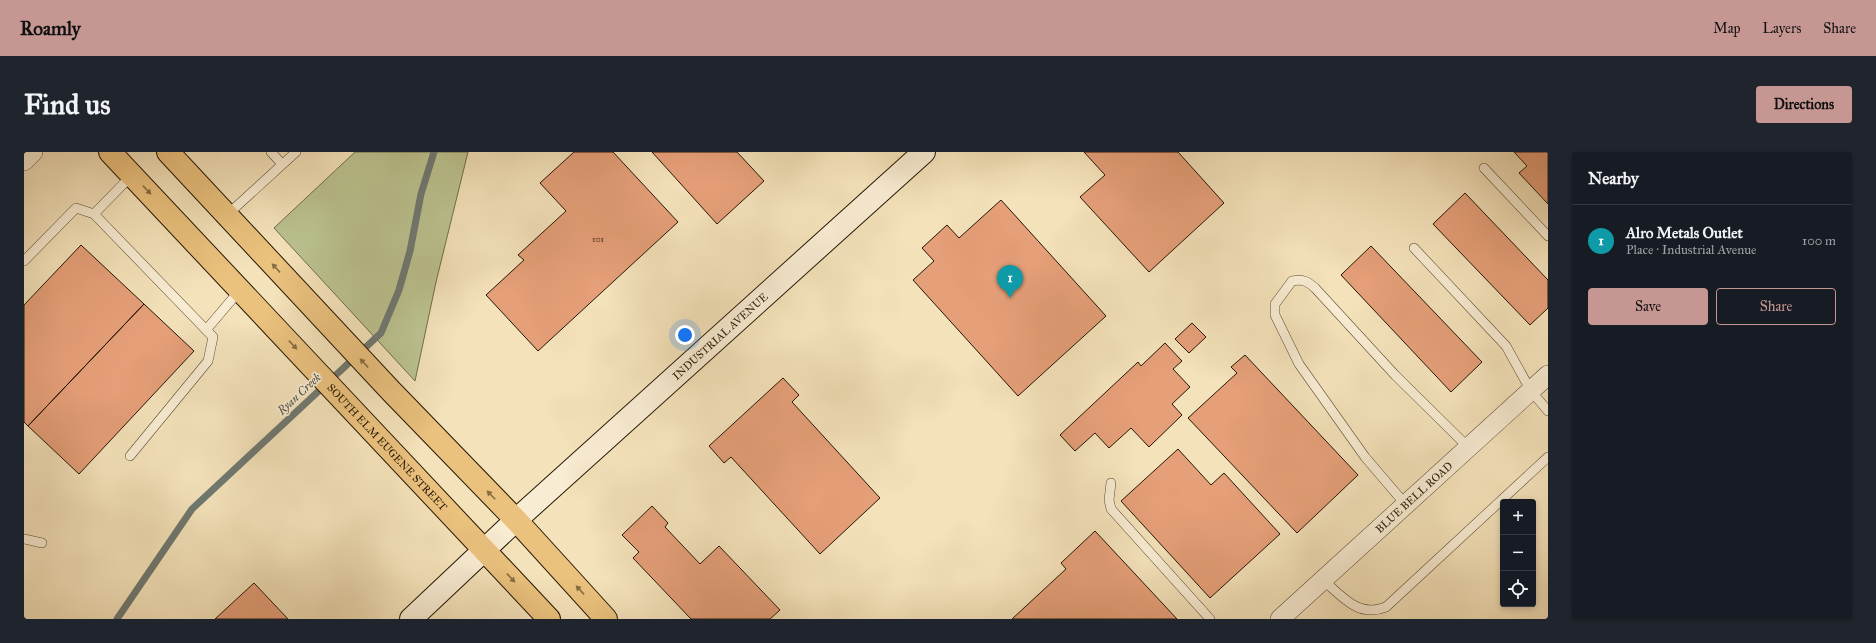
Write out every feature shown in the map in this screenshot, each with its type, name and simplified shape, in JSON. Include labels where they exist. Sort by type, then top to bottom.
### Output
[{"type":"main road","name":"SOUTH ELM EUGENE STREET","points":[[110,152],[363,419],[549,619]]},
{"type":"main road","points":[[168,152],[391,391],[516,520],[606,619]]},
{"type":"main road","name":"INDUSTRIAL AVENUE","points":[[412,619],[516,520],[924,152]]},
{"type":"street","points":[[24,161],[33,152]]},
{"type":"street","name":"BLUE BELL ROAD","points":[[1280,619],[1548,376]]},
{"type":"lane","points":[[271,152],[282,164]]},
{"type":"lane","points":[[227,215],[296,152]]},
{"type":"lane","points":[[1484,168],[1548,236]]},
{"type":"lane","points":[[94,214],[132,175]]},
{"type":"lane","points":[[24,261],[76,208],[94,214],[213,337],[208,362],[130,456]]},
{"type":"lane","points":[[1414,248],[1506,346],[1531,391],[1548,411]]},
{"type":"lane","points":[[1406,505],[1365,457],[1299,364],[1275,315],[1275,304],[1292,281],[1300,280],[1307,282],[1315,288],[1395,375],[1469,448]]},
{"type":"lane","points":[[206,330],[241,290]]},
{"type":"lane","points":[[1323,580],[1350,603],[1362,610],[1375,611],[1386,607],[1548,457]]},
{"type":"lane","points":[[1111,483],[1109,500],[1111,509],[1210,619]]},
{"type":"lane","points":[[24,539],[42,543]]},
{"type":"green space","points":[[355,152],[468,152],[436,282],[415,381],[274,228]]},
{"type":"building","points":[[574,152],[613,152],[678,222],[538,351],[486,295],[524,260],[518,255],[566,211],[540,183]]},
{"type":"building","points":[[652,152],[737,152],[764,181],[717,224]]},
{"type":"building","points":[[1084,152],[1178,152],[1224,203],[1149,272],[1080,197],[1105,175]]},
{"type":"building","points":[[1514,152],[1548,152],[1548,204],[1519,173],[1527,166]]},
{"type":"building","points":[[1465,193],[1548,280],[1548,308],[1530,325],[1433,224]]},
{"type":"building","points":[[1001,200],[1106,316],[1018,396],[913,280],[934,261],[922,248],[947,225],[959,238]]},
{"type":"building","points":[[81,245],[144,304],[28,426],[24,422],[24,305]]},
{"type":"building","points":[[1371,246],[1482,362],[1451,392],[1341,275]]},
{"type":"building","points":[[144,304],[194,351],[79,474],[28,426]]},
{"type":"building","points":[[1192,323],[1206,337],[1189,353],[1175,339]]},
{"type":"building","points":[[1165,343],[1182,361],[1173,369],[1190,387],[1172,404],[1182,415],[1149,447],[1131,428],[1109,448],[1095,433],[1075,451],[1060,435],[1138,362],[1141,366]]},
{"type":"building","points":[[1245,355],[1358,475],[1297,533],[1188,418],[1237,373],[1231,367]]},
{"type":"building","points":[[783,378],[799,395],[792,402],[880,498],[820,554],[731,457],[724,463],[709,446]]},
{"type":"building","points":[[1178,449],[1211,485],[1224,473],[1280,534],[1210,598],[1121,501]]},
{"type":"building","points":[[652,506],[668,523],[665,527],[700,564],[719,546],[780,610],[770,619],[691,619],[633,558],[639,552],[622,535]]},
{"type":"building","points":[[1095,531],[1177,619],[1012,619],[1066,569],[1061,563]]},
{"type":"building","points":[[254,583],[288,619],[215,619]]},
{"type":"waterway","name":"Ryan Creek","points":[[117,619],[192,509],[381,333],[399,290],[410,251],[421,194],[434,152]]},
{"type":"place","name":"Alro Metals Outlet","points":[[1010,298]]}]
